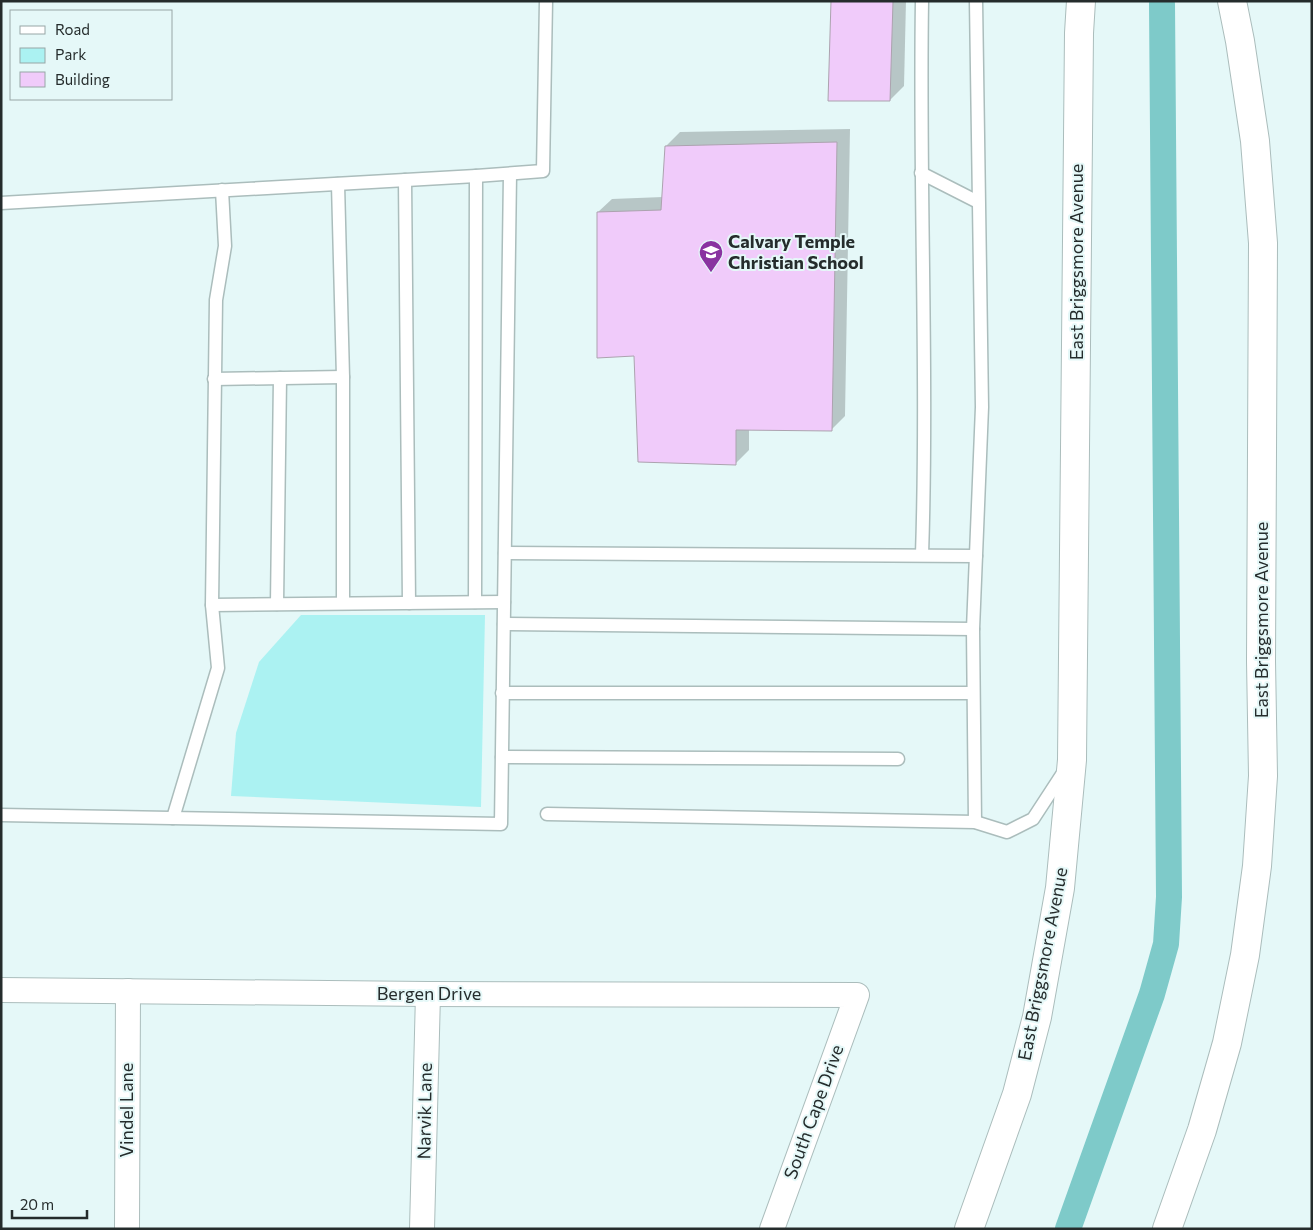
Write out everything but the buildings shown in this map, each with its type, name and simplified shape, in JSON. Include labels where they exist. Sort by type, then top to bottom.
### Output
[{"type":"main road","name":"East Briggsmore Avenue","points":[[969,1229],[1017,1094],[1037,1017],[1060,888],[1072,760],[1079,43],[1081,1]]},
{"type":"main road","name":"East Briggsmore Avenue","points":[[1167,1229],[1202,1130],[1227,1043],[1245,955],[1254,886],[1263,776],[1261,661],[1263,242],[1255,141],[1232,1]]},
{"type":"street","name":"Bergen Drive","points":[[1,990],[428,994],[857,995]]},
{"type":"street","name":"Vindel Lane","points":[[127,1229],[128,991]]},
{"type":"street","name":"Narvik Lane","points":[[422,1229],[428,994]]},
{"type":"street","name":"South Cape Drive","points":[[772,1229],[857,995]]},
{"type":"lane","points":[[1,202],[544,171],[546,1]]},
{"type":"lane","points":[[922,1],[921,173],[925,476],[922,555]]},
{"type":"lane","points":[[975,822],[973,629],[982,407],[976,1]]},
{"type":"lane","points":[[921,173],[978,202]]},
{"type":"lane","points":[[1,815],[501,824],[510,174]]},
{"type":"lane","points":[[475,602],[476,176]]},
{"type":"lane","points":[[405,180],[409,603]]},
{"type":"lane","points":[[338,184],[343,377],[343,603]]},
{"type":"lane","points":[[173,818],[218,668],[212,605],[216,300],[225,246],[222,190]]},
{"type":"lane","points":[[214,379],[343,377]]},
{"type":"lane","points":[[277,604],[280,378]]},
{"type":"lane","points":[[504,553],[976,556]]},
{"type":"lane","points":[[212,605],[504,602]]},
{"type":"lane","points":[[504,624],[973,629]]},
{"type":"lane","points":[[502,693],[973,693]]},
{"type":"lane","points":[[502,757],[898,759]]},
{"type":"lane","points":[[547,814],[975,822],[1007,832],[1033,820],[1072,760]]},
{"type":"green space","points":[[301,615],[485,615],[481,807],[231,796],[236,733],[259,662]]},
{"type":"waterway","points":[[1068,1229],[1152,994],[1166,944],[1169,897],[1162,4]]},
{"type":"place","name":"Calvary Temple Christian School","points":[[711,273]]}]
